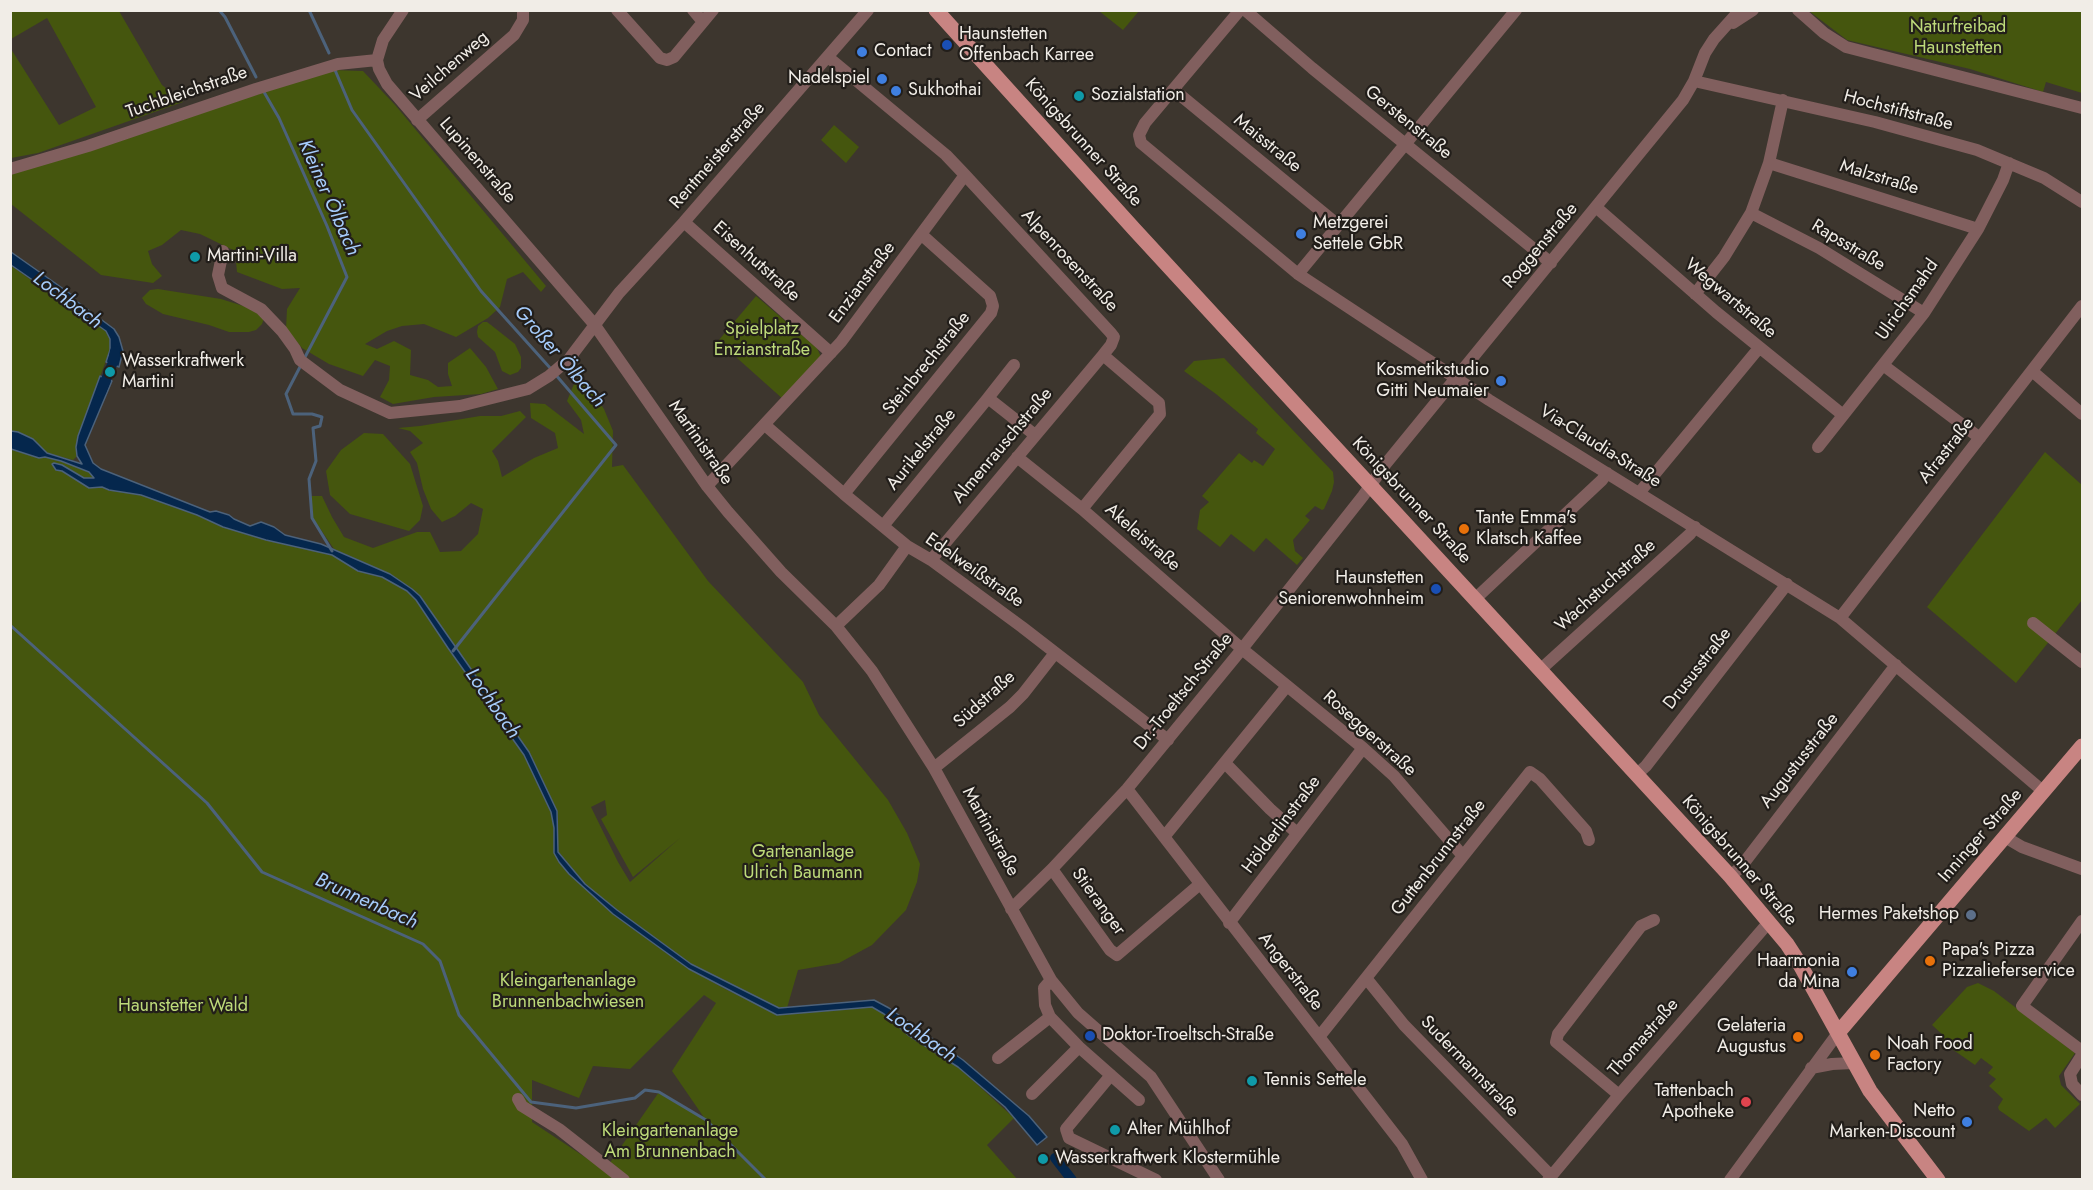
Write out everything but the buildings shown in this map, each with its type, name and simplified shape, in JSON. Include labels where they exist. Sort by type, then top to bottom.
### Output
[{"type":"main road","name":"Königsbrunner Straße","points":[[936,10],[1730,876],[1798,961],[1870,1092],[1938,1179]]},
{"type":"main road","name":"Inninger Straße","points":[[1838,1033],[2082,746]]},
{"type":"street","points":[[377,60],[383,40],[403,10]]},
{"type":"street","name":"Veilchenweg","points":[[417,120],[514,35],[523,20],[523,10]]},
{"type":"street","points":[[616,10],[660,58],[667,60],[674,57],[713,10]]},
{"type":"street","points":[[693,10],[703,22]]},
{"type":"street","points":[[1174,90],[1240,10]]},
{"type":"street","name":"Gerstenstraße","points":[[1245,10],[1312,69],[1551,263]]},
{"type":"street","points":[[1298,274],[1516,10]]},
{"type":"street","name":"Roggenstraße","points":[[1370,485],[1683,100],[1694,81],[1705,53],[1714,39],[1729,25],[1740,10]]},
{"type":"street","name":"Roggenstraße","points":[[1729,25],[1753,10]]},
{"type":"street","points":[[1798,10],[1824,33],[1846,47],[2082,108]]},
{"type":"street","name":"Rentmeisterstraße","points":[[594,324],[828,57],[862,13]]},
{"type":"street","name":"Alpenrosenstraße","points":[[828,57],[946,155],[1110,332],[1113,337],[1111,345],[1103,355]]},
{"type":"street","name":"Tuchbleichstraße","points":[[10,169],[88,146],[333,65],[377,60]]},
{"type":"street","name":"Lupinenstraße","points":[[377,60],[387,84],[594,324]]},
{"type":"street","name":"Hochstiftstraße","points":[[1694,81],[1875,122],[1977,150],[2044,178],[2082,202]]},
{"type":"street","name":"Via-Claudia-Straße","points":[[1174,90],[1145,123],[1139,135],[1141,143],[1298,274],[1457,378],[1840,618],[2044,792]]},
{"type":"street","name":"Maisstraße","points":[[1174,90],[1338,225]]},
{"type":"street","points":[[1695,294],[1724,257],[1751,213],[1769,163],[1783,100]]},
{"type":"street","name":"Malzstraße","points":[[1769,163],[1977,230]]},
{"type":"street","name":"Ulrichsmahd","points":[[1818,447],[1924,313],[1977,230],[2003,180],[2009,163]]},
{"type":"street","name":"Enzianstraße","points":[[707,486],[841,342],[965,175]]},
{"type":"street","name":"Wegwartstraße","points":[[1596,208],[1759,348],[1843,415]]},
{"type":"street","name":"Rapsstraße","points":[[1751,213],[1816,246],[1924,313]]},
{"type":"street","name":"Eisenhutstraße","points":[[684,222],[831,353]]},
{"type":"street","name":"Steinbrechstraße","points":[[844,494],[991,313],[993,306],[990,296],[922,235]]},
{"type":"street","points":[[223,251],[218,275],[222,288],[261,309],[282,331],[303,362],[340,390],[390,413],[460,406],[528,389],[561,367],[594,324]]},
{"type":"street","name":"Afrastraße","points":[[1840,618],[2032,371],[2078,320],[2082,306]]},
{"type":"street","name":"Martinistraße","points":[[594,324],[707,486],[756,544],[836,626],[872,671],[934,768],[1051,980],[1078,1013],[1151,1077],[1219,1179]]},
{"type":"street","points":[[1639,492],[1759,348]]},
{"type":"street","points":[[1082,509],[1160,414],[1159,403],[1103,355]]},
{"type":"street","name":"Almenrauschstraße","points":[[931,560],[1103,355]]},
{"type":"street","name":"Aurikelstraße","points":[[883,526],[1014,365]]},
{"type":"street","points":[[1883,365],[1980,438]]},
{"type":"street","points":[[2032,371],[2082,414]]},
{"type":"street","points":[[988,398],[1035,435]]},
{"type":"street","name":"Edelweißstraße","points":[[765,425],[907,546],[931,560],[1168,740]]},
{"type":"street","name":"Akeleistraße","points":[[1017,458],[1082,509],[1242,649]]},
{"type":"street","points":[[1475,599],[1607,473]]},
{"type":"street","name":"Dr.-Troeltsch-Straße","points":[[1011,909],[1052,869],[1168,740],[1370,485]]},
{"type":"street","name":"Wachstuchstraße","points":[[1540,670],[1695,527]]},
{"type":"street","points":[[836,626],[879,585],[907,546]]},
{"type":"street","name":"Drususstraße","points":[[1636,775],[1646,766],[1786,584]]},
{"type":"street","points":[[2032,623],[2082,662]]},
{"type":"street","name":"Roseggerstraße","points":[[1242,649],[1394,776],[1463,856]]},
{"type":"street","name":"Südstraße","points":[[934,768],[1010,707],[1055,653]]},
{"type":"street","name":"Augustusstraße","points":[[1730,876],[1740,868],[1896,665]]},
{"type":"street","points":[[1164,837],[1287,686]]},
{"type":"street","name":"Hölderlinstraße","points":[[1229,923],[1363,748]]},
{"type":"street","points":[[1225,762],[1270,809],[1297,833]]},
{"type":"street","name":"Guttenbrunnstraße","points":[[1319,1037],[1530,772],[1540,779],[1586,831],[1589,840]]},
{"type":"street","name":"Angerstraße","points":[[1126,789],[1402,1144],[1422,1179]]},
{"type":"street","points":[[2005,837],[2022,847],[2082,869]]},
{"type":"street","name":"Stieranger","points":[[1052,869],[1110,950],[1117,955],[1200,884]]},
{"type":"street","points":[[1619,1095],[1556,1042],[1557,1034],[1641,926],[1654,920]]},
{"type":"street","points":[[2082,921],[2022,1006],[2082,1053],[2070,1074],[2072,1084],[2082,1095]]},
{"type":"street","name":"Thomastraße","points":[[1550,1178],[1769,922]]},
{"type":"street","name":"Sudermannstraße","points":[[1366,978],[1404,1025],[1550,1178]]},
{"type":"street","points":[[1051,980],[1044,988],[1045,1005],[1050,1017],[1079,1047],[1139,1100]]},
{"type":"street","points":[[998,1058],[1050,1017]]},
{"type":"street","points":[[1730,1179],[1838,1033]]},
{"type":"street","points":[[1032,1094],[1079,1047]]},
{"type":"street","points":[[1811,1068],[1854,1063]]},
{"type":"street","points":[[1111,1076],[1066,1130],[1069,1138],[1156,1179]]},
{"type":"street","points":[[518,1099],[522,1106],[559,1129],[624,1179]]},
{"type":"green space","points":[[11,10],[119,11],[162,85],[183,102],[38,153],[11,158],[11,49],[59,125],[96,107],[47,18],[11,39]]},
{"type":"green space","points":[[1099,11],[1139,11],[1123,30]]},
{"type":"green space","name":"Naturfreibad Haunstetten","points":[[1809,11],[2082,11],[2082,93],[2046,82],[2043,92],[1970,69],[1847,40]]},
{"type":"green space","points":[[331,70],[363,71],[396,106],[546,286],[541,292],[523,272],[507,279],[500,307],[488,318],[456,337],[424,324],[402,326],[387,331],[365,344],[377,349],[394,341],[411,350],[410,375],[428,380],[438,387],[452,386],[448,374],[448,363],[470,348],[486,367],[498,389],[481,394],[434,397],[393,404],[380,397],[389,380],[390,366],[375,360],[363,376],[329,364],[302,348],[286,329],[287,309],[300,288],[282,289],[237,272],[235,251],[200,234],[181,230],[162,245],[148,251],[152,264],[162,276],[153,283],[101,275],[11,204],[10,173]]},
{"type":"green space","points":[[834,125],[859,147],[846,163],[821,140]]},
{"type":"green space","points":[[10,265],[69,307],[98,324],[106,331],[110,339],[110,350],[78,436],[77,456],[73,460],[47,453],[33,439],[11,431]]},
{"type":"green space","points":[[158,289],[221,299],[256,310],[264,318],[256,330],[229,332],[163,314],[146,304],[142,298],[150,290]]},
{"type":"green space","name":"Spielplatz Enzianstraße","points":[[756,296],[817,348],[821,357],[784,400],[718,341]]},
{"type":"green space","points":[[487,322],[515,344],[521,357],[521,368],[518,372],[510,375],[502,371],[495,352],[478,337],[478,326]]},
{"type":"green space","points":[[1224,358],[1333,472],[1332,491],[1324,509],[1315,506],[1305,516],[1310,520],[1293,540],[1295,551],[1303,558],[1297,565],[1266,538],[1254,552],[1231,534],[1220,547],[1197,529],[1200,510],[1209,502],[1202,496],[1239,453],[1252,463],[1254,460],[1263,466],[1275,449],[1256,433],[1258,429],[1184,371],[1194,361]]},
{"type":"green space","name":"Gartenanlage Ulrich Baumann","points":[[576,379],[589,388],[604,409],[613,431],[612,467],[623,465],[708,581],[803,682],[819,715],[888,800],[907,833],[920,864],[917,882],[906,910],[872,945],[839,963],[798,970],[787,1008],[779,1008],[691,964],[585,884],[558,851],[557,811],[529,752],[420,596],[390,574],[334,549],[313,518],[311,496],[322,496],[344,537],[373,548],[417,532],[430,532],[440,552],[461,551],[478,534],[483,509],[471,503],[455,516],[442,522],[431,509],[423,489],[417,463],[410,452],[423,443],[410,431],[398,428],[480,416],[501,416],[520,411],[526,417],[492,451],[498,461],[502,477],[534,458],[558,448],[555,433],[531,418],[530,403],[545,404],[584,434],[581,420],[567,401]],"holes":[[[605,800],[607,815],[601,819],[633,877],[680,838],[630,882],[591,807]]]},
{"type":"green space","points":[[364,433],[383,434],[410,464],[423,506],[420,520],[409,531],[350,514],[330,495],[326,471],[341,450]]},
{"type":"green space","points":[[10,449],[39,458],[45,457],[61,461],[89,472],[94,478],[84,478],[62,465],[56,470],[62,471],[89,488],[102,487],[141,495],[223,527],[266,540],[332,555],[358,571],[382,577],[408,591],[416,599],[524,755],[551,812],[554,828],[554,853],[613,914],[689,969],[781,1015],[851,1007],[871,1007],[884,1014],[908,1035],[958,1067],[1014,1118],[987,1145],[1017,1179],[11,1179]],"holes":[[[704,995],[716,1003],[672,1071],[705,1119],[659,1092],[607,1167],[600,1167],[532,1122],[532,1080],[579,1098],[593,1066],[630,1069]]]},
{"type":"green space","points":[[2045,452],[2082,485],[2082,600],[2016,683],[1927,607]]},
{"type":"green space","points":[[1978,983],[1994,991],[2075,1053],[2059,1076],[2061,1085],[2080,1104],[2055,1128],[2046,1118],[2029,1131],[1999,1110],[1998,1107],[2003,1099],[1989,1086],[1996,1079],[1988,1073],[1993,1067],[1981,1058],[1975,1065],[1939,1040],[1943,1035],[1932,1025],[1967,987]]},
{"type":"water","points":[[11,252],[75,297],[75,300],[114,329],[123,351],[119,367],[106,362],[110,350],[110,339],[106,331],[11,265]]},
{"type":"water","points":[[100,376],[112,381],[85,445],[93,463],[101,469],[210,512],[216,511],[229,515],[250,526],[261,522],[285,535],[321,544],[390,574],[420,596],[529,752],[557,811],[558,852],[585,884],[617,910],[691,964],[779,1008],[874,1000],[963,1060],[1029,1116],[1047,1137],[1037,1145],[1005,1107],[958,1067],[908,1035],[884,1014],[872,1007],[777,1015],[689,969],[613,914],[559,862],[554,853],[554,828],[551,812],[524,755],[416,600],[407,591],[382,577],[358,571],[332,555],[266,540],[223,527],[141,495],[102,487],[89,488],[62,471],[56,470],[52,464],[62,465],[84,478],[94,478],[89,472],[61,461],[45,457],[39,458],[11,449],[11,431],[18,432],[33,439],[47,453],[82,464],[77,456],[78,436]]},
{"type":"waterway","name":"Kleiner Ölbach","points":[[219,10],[225,17],[256,77]]},
{"type":"waterway","name":"Großer Ölbach","points":[[309,10],[329,53]]},
{"type":"waterway","name":"Großer Ölbach","points":[[335,70],[352,110],[481,291],[551,369]]},
{"type":"waterway","name":"Kleiner Ölbach","points":[[264,92],[279,118],[347,277],[304,359]]},
{"type":"waterway","name":"Lochbach","points":[[101,392],[115,351]]},
{"type":"waterway","name":"Kleiner Ölbach","points":[[301,365],[286,394],[293,414],[312,414],[322,417],[320,426],[313,428],[316,461],[309,479],[312,518],[332,551]]},
{"type":"waterway","name":"Großer Ölbach","points":[[453,651],[616,445],[555,374]]},
{"type":"waterway","name":"Brunnenbach","points":[[10,625],[207,803],[262,872],[423,944],[440,961],[459,1015],[531,1102],[576,1108],[635,1098],[645,1090],[659,1092],[706,1120],[766,1180]]},
{"type":"waterway","name":"Lochbach","points":[[1055,1158],[1072,1180]]},
{"type":"place","name":"Haunstetten Offenbach Karree","points":[[947,45]]},
{"type":"place","name":"Contact","points":[[862,52]]},
{"type":"place","name":"Nadelspiel","points":[[882,79]]},
{"type":"place","name":"Sukhothai","points":[[896,91]]},
{"type":"place","name":"Sozialstation","points":[[1079,96]]},
{"type":"place","name":"Metzgerei Settele GbR","points":[[1301,234]]},
{"type":"place","name":"Martini-Villa","points":[[195,257]]},
{"type":"place","name":"Wasserkraftwerk Martini","points":[[110,372]]},
{"type":"place","name":"Kosmetikstudio Gitti Neumaier","points":[[1501,381]]},
{"type":"place","name":"Tante Emma's Klatsch Kaffee","points":[[1464,529]]},
{"type":"place","name":"Haunstetten Seniorenwohnheim","points":[[1436,589]]},
{"type":"place","name":"Hermes Paketshop","points":[[1971,915]]},
{"type":"place","name":"Papa's Pizza Pizzalieferservice","points":[[1930,961]]},
{"type":"place","name":"Haarmonia da Mina","points":[[1852,972]]},
{"type":"place","name":"Doktor-Troeltsch-Straße","points":[[1090,1036]]},
{"type":"place","name":"Gelateria Augustus","points":[[1798,1037]]},
{"type":"place","name":"Noah Food Factory","points":[[1875,1055]]},
{"type":"place","name":"Tennis Settele","points":[[1252,1081]]},
{"type":"place","name":"Tattenbach Apotheke","points":[[1746,1102]]},
{"type":"place","name":"Netto Marken-Discount","points":[[1967,1122]]},
{"type":"place","name":"Alter Mühlhof","points":[[1115,1130]]},
{"type":"place","name":"Wasserkraftwerk Klostermühle","points":[[1043,1159]]},
{"type":"park label","name":"Kleingartenanlage Brunnenbachwiesen","points":[[568,992]]},
{"type":"park label","name":"Haunstetter Wald","points":[[183,1007]]},
{"type":"park label","name":"Kleingartenanlage Am Brunnenbach","points":[[670,1142]]}]
